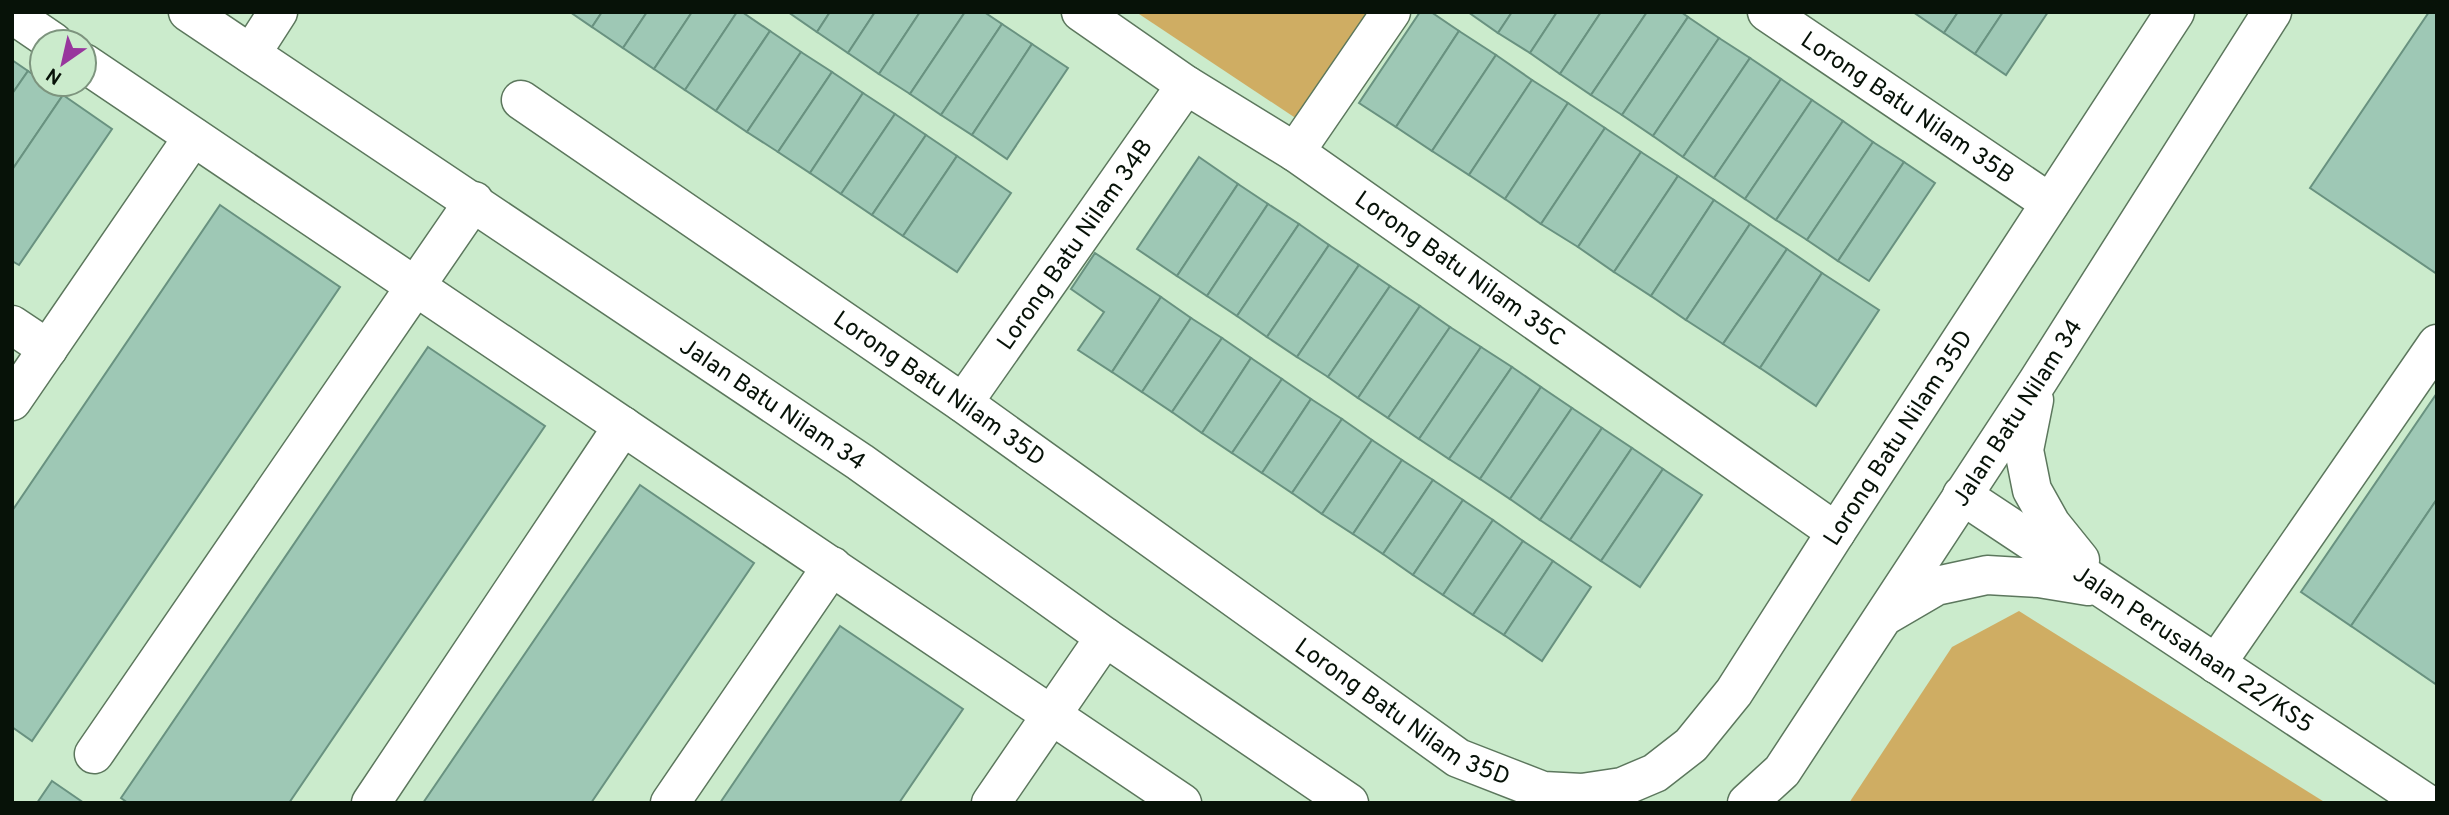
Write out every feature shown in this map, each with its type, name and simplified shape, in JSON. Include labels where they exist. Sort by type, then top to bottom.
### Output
[{"type":"street","name":"Jalan Batu Nilam 34","points":[[188,12],[860,462],[1105,637],[1349,803]]},
{"type":"street","points":[[251,54],[278,12]]},
{"type":"street","name":"Lorong Batu Nilam 35C","points":[[1081,12],[1186,85],[1295,152],[1836,532]]},
{"type":"street","points":[[1295,152],[1391,12]]},
{"type":"street","name":"Lorong Batu Nilam 35B","points":[[1766,12],[2050,203]]},
{"type":"street","name":"Lorong Batu Nilam 35D","points":[[521,100],[963,403],[1458,758],[1543,791],[1582,793],[1622,787],[1655,773],[1691,745],[1734,692],[2175,12]]},
{"type":"street","name":"Jalan Batu Nilam 34","points":[[1747,803],[1782,771],[2038,381],[2272,12]]},
{"type":"street","points":[[12,14],[32,28]]},
{"type":"street","points":[[98,73],[1182,803]]},
{"type":"street","name":"Lorong Batu Nilam 34B","points":[[963,403],[1186,85]]},
{"type":"street","points":[[12,401],[193,137]]},
{"type":"street","points":[[94,754],[474,201]]},
{"type":"street","points":[[12,325],[48,349]]},
{"type":"street","points":[[2216,664],[2437,344]]},
{"type":"street","points":[[2038,381],[2024,450],[2032,490],[2051,524],[2104,589]]},
{"type":"street","points":[[371,803],[624,426]]},
{"type":"street","name":"Jalan Perusahaan 22/KS5","points":[[1962,495],[2426,803]]},
{"type":"street","points":[[670,803],[832,566]]},
{"type":"street","points":[[1883,617],[1936,586],[1987,575],[2039,578],[2104,589]]},
{"type":"street","points":[[991,803],[1105,637]]},
{"type":"shaded area","points":[[1136,12],[1372,12],[1300,121]]},
{"type":"shaded area","points":[[2019,611],[2326,803],[1849,803],[1952,647]]},
{"type":"building","points":[[570,12],[602,12],[592,27]]},
{"type":"building","points":[[602,12],[647,12],[623,48],[592,27]]},
{"type":"building","points":[[647,12],[692,12],[654,69],[623,48]]},
{"type":"building","points":[[692,12],[737,12],[685,90],[654,69]]},
{"type":"building","points":[[737,12],[742,12],[770,31],[716,111],[685,90]]},
{"type":"building","points":[[788,12],[830,12],[817,32]]},
{"type":"building","points":[[830,12],[875,12],[848,53],[817,32]]},
{"type":"building","points":[[875,12],[920,12],[879,74],[848,53]]},
{"type":"building","points":[[920,12],[965,12],[910,94],[879,74]]},
{"type":"building","points":[[965,12],[984,12],[1002,24],[941,115],[910,94]]},
{"type":"building","points":[[1420,12],[1431,12],[1459,31],[1396,127],[1359,103]]},
{"type":"building","points":[[1468,12],[1512,12],[1498,33]]},
{"type":"building","points":[[1512,12],[1557,12],[1530,53],[1498,33]]},
{"type":"building","points":[[1557,12],[1601,12],[1560,74],[1530,53]]},
{"type":"building","points":[[1601,12],[1647,12],[1591,95],[1560,74]]},
{"type":"building","points":[[1647,12],[1681,12],[1688,17],[1622,115],[1591,95]]},
{"type":"building","points":[[1913,12],[1958,12],[1944,33]]},
{"type":"building","points":[[1958,12],[2003,12],[1975,54],[1944,33]]},
{"type":"building","points":[[2003,12],[2048,12],[2006,75],[1975,54]]},
{"type":"building","points":[[2429,12],[2437,12],[2437,274],[2310,188]]},
{"type":"building","points":[[1688,17],[1719,38],[1653,136],[1622,115]]},
{"type":"building","points":[[1002,24],[1032,44],[972,135],[941,115]]},
{"type":"building","points":[[770,31],[801,52],[747,132],[716,111]]},
{"type":"building","points":[[1459,31],[1496,55],[1432,151],[1396,127]]},
{"type":"building","points":[[1719,38],[1750,58],[1683,157],[1653,136]]},
{"type":"building","points":[[1032,44],[1068,68],[1007,159],[972,135]]},
{"type":"building","points":[[801,52],[832,72],[778,152],[747,132]]},
{"type":"building","points":[[1496,55],[1532,80],[1469,175],[1432,151]]},
{"type":"building","points":[[1750,58],[1781,79],[1714,178],[1683,157]]},
{"type":"building","points":[[12,60],[28,71],[12,94]]},
{"type":"building","points":[[28,71],[28,98],[61,98],[12,170],[12,94]]},
{"type":"building","points":[[832,72],[863,93],[810,173],[778,152]]},
{"type":"building","points":[[1781,79],[1812,100],[1745,199],[1714,178]]},
{"type":"building","points":[[1532,80],[1568,103],[1505,199],[1469,175]]},
{"type":"building","points":[[863,93],[895,114],[841,194],[810,173]]},
{"type":"building","points":[[61,98],[67,98],[112,129],[19,265],[12,261],[12,170]]},
{"type":"building","points":[[1812,100],[1843,121],[1776,220],[1745,199]]},
{"type":"building","points":[[1568,103],[1605,128],[1541,224],[1505,199]]},
{"type":"building","points":[[895,114],[926,135],[872,215],[841,194]]},
{"type":"building","points":[[1843,121],[1873,142],[1807,240],[1776,220]]},
{"type":"building","points":[[1605,128],[1641,152],[1578,247],[1541,224]]},
{"type":"building","points":[[926,135],[957,156],[903,236],[872,215]]},
{"type":"building","points":[[1873,142],[1904,162],[1838,261],[1807,240]]},
{"type":"building","points":[[1641,152],[1678,176],[1614,272],[1578,247]]},
{"type":"building","points":[[957,156],[1011,193],[957,272],[903,236]]},
{"type":"building","points":[[1199,157],[1238,184],[1177,276],[1137,249]]},
{"type":"building","points":[[1904,162],[1935,183],[1869,281],[1838,261]]},
{"type":"building","points":[[1678,176],[1714,200],[1651,296],[1614,272]]},
{"type":"building","points":[[1238,184],[1268,204],[1207,296],[1177,276]]},
{"type":"building","points":[[1714,200],[1750,224],[1686,320],[1651,296]]},
{"type":"building","points":[[1268,204],[1299,224],[1237,316],[1207,296]]},
{"type":"building","points":[[220,205],[340,287],[32,741],[12,727],[12,511]]},
{"type":"building","points":[[1299,224],[1329,245],[1267,337],[1237,316]]},
{"type":"building","points":[[1750,224],[1787,249],[1723,344],[1686,320]]},
{"type":"building","points":[[1329,245],[1359,265],[1297,357],[1267,337]]},
{"type":"building","points":[[1787,249],[1822,273],[1760,368],[1723,344]]},
{"type":"building","points":[[1095,253],[1161,297],[1112,372],[1078,350],[1104,312],[1071,289]]},
{"type":"building","points":[[1359,265],[1390,286],[1328,377],[1297,357]]},
{"type":"building","points":[[1822,273],[1879,310],[1816,406],[1760,368]]},
{"type":"building","points":[[1390,286],[1420,306],[1358,398],[1328,377]]},
{"type":"building","points":[[1161,297],[1191,318],[1142,392],[1112,372]]},
{"type":"building","points":[[1420,306],[1450,327],[1388,418],[1358,398]]},
{"type":"building","points":[[1191,318],[1222,338],[1172,412],[1142,392]]},
{"type":"building","points":[[1450,327],[1481,347],[1419,439],[1388,418]]},
{"type":"building","points":[[1222,338],[1251,358],[1202,433],[1172,412]]},
{"type":"building","points":[[428,347],[545,426],[289,803],[128,803],[121,798]]},
{"type":"building","points":[[1481,347],[1512,367],[1449,459],[1419,439]]},
{"type":"building","points":[[1251,358],[1282,379],[1232,453],[1202,433]]},
{"type":"building","points":[[1512,367],[1541,387],[1480,479],[1449,459]]},
{"type":"building","points":[[1282,379],[1311,399],[1262,473],[1232,453]]},
{"type":"building","points":[[1541,387],[1572,408],[1510,499],[1480,479]]},
{"type":"building","points":[[2437,393],[2437,499],[2351,626],[2301,592]]},
{"type":"building","points":[[1311,399],[1342,419],[1292,493],[1262,473]]},
{"type":"building","points":[[1572,408],[1602,428],[1540,520],[1510,499]]},
{"type":"building","points":[[1342,419],[1372,440],[1322,514],[1292,493]]},
{"type":"building","points":[[1602,428],[1632,448],[1570,540],[1540,520]]},
{"type":"building","points":[[1372,440],[1402,460],[1353,534],[1322,514]]},
{"type":"building","points":[[1632,448],[1663,469],[1601,561],[1570,540]]},
{"type":"building","points":[[1402,460],[1433,480],[1383,554],[1353,534]]},
{"type":"building","points":[[1663,469],[1702,495],[1640,587],[1601,561]]},
{"type":"building","points":[[1433,480],[1463,500],[1413,575],[1383,554]]},
{"type":"building","points":[[640,485],[754,563],[591,803],[423,803]]},
{"type":"building","points":[[2437,499],[2437,685],[2351,626]]},
{"type":"building","points":[[1463,500],[1493,520],[1443,595],[1413,575]]},
{"type":"building","points":[[1493,520],[1523,541],[1473,615],[1443,595]]},
{"type":"building","points":[[1523,541],[1553,561],[1504,635],[1473,615]]},
{"type":"building","points":[[1553,561],[1591,587],[1542,661],[1504,635]]},
{"type":"building","points":[[840,626],[963,709],[899,803],[720,803]]},
{"type":"building","points":[[52,781],[84,803],[37,803]]}]
